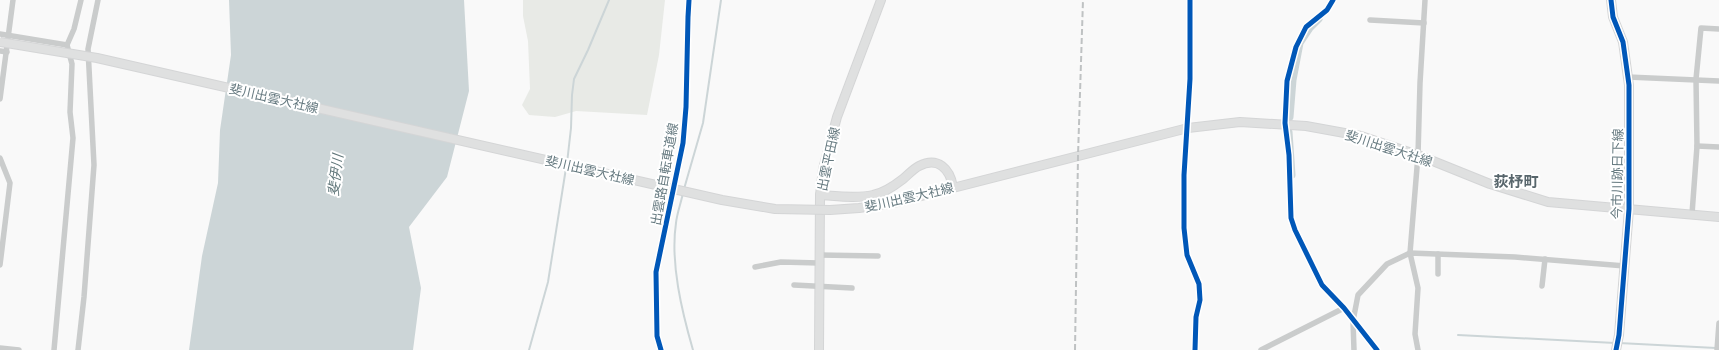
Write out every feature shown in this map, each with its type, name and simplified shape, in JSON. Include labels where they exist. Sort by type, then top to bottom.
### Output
[{"type":"main road","name":"出雲平田線","points":[[819,350],[820,195],[825,163],[837,117],[881,0]]},
{"type":"main road","name":"今市川跡日下線","points":[[1611,0],[1613,17],[1623,42],[1629,86],[1629,209],[1619,335],[1616,350]]},
{"type":"main road","name":"斐川出雲大社線","points":[[0,42],[97,58],[722,200],[775,209],[830,210],[894,203],[1188,128],[1240,122],[1285,123],[1361,136],[1418,155],[1490,184],[1548,202],[1575,206],[1719,217]]},
{"type":"main road","points":[[820,195],[872,195],[886,190],[902,180],[917,166],[924,163],[933,162],[947,169],[952,177],[953,187]]},
{"type":"street","points":[[0,99],[13,0]]},
{"type":"street","points":[[54,350],[73,138],[70,112],[72,64],[66,45],[74,29],[82,0]]},
{"type":"street","points":[[78,350],[84,297],[94,165],[88,49],[98,0]]},
{"type":"street","points":[[1190,0],[1190,79],[1184,175],[1184,228],[1187,255],[1199,284],[1200,300],[1196,317],[1195,350]]},
{"type":"street","points":[[1332,0],[1327,10],[1306,27],[1296,47],[1287,81],[1285,123],[1289,155],[1291,218],[1294,230],[1322,286],[1344,308],[1376,350]]},
{"type":"street","points":[[1418,350],[1415,334],[1418,288],[1410,252],[1418,155],[1420,83],[1425,0]]},
{"type":"street","points":[[1370,20],[1424,22]]},
{"type":"street","points":[[1692,214],[1697,146],[1696,79],[1701,28],[1719,29]]},
{"type":"street","points":[[0,34],[66,45]]},
{"type":"street","points":[[0,51],[7,52]]},
{"type":"street","points":[[1628,77],[1719,81]]},
{"type":"street","points":[[1697,146],[1719,147]]},
{"type":"street","points":[[0,158],[10,183],[0,265]]},
{"type":"street","points":[[1354,350],[1353,321],[1358,295],[1386,264],[1410,252],[1545,259],[1624,266]]},
{"type":"street","points":[[1438,254],[1438,274]]},
{"type":"street","points":[[755,267],[781,262],[878,256]]},
{"type":"street","points":[[1542,286],[1545,259]]},
{"type":"street","points":[[794,285],[852,288]]},
{"type":"street","points":[[1262,350],[1344,308]]},
{"type":"street","points":[[1717,350],[1719,323]]},
{"type":"street","points":[[0,348],[19,350]]},
{"type":"shaded area","points":[[523,0],[665,0],[659,55],[647,115],[576,111],[555,117],[529,115],[522,105],[530,89],[528,41],[523,16]]},
{"type":"water","name":"斐伊川","points":[[229,0],[464,0],[469,91],[447,177],[409,227],[421,288],[413,350],[189,350],[202,256],[218,183],[220,130],[231,55]]},
{"type":"waterway","points":[[567,163],[574,79],[609,0]]},
{"type":"waterway","points":[[684,189],[703,123],[721,0]]},
{"type":"waterway","points":[[1290,117],[1293,80],[1300,43],[1310,28],[1319,19]]},
{"type":"waterway","points":[[1289,132],[1292,175]]},
{"type":"waterway","points":[[529,350],[548,282],[566,168]]},
{"type":"waterway","points":[[683,193],[677,219],[675,238],[676,271],[681,304],[693,350]]},
{"type":"waterway","points":[[1458,335],[1615,343]]},
{"type":"waterway","points":[[1619,343],[1716,348]]},
{"type":"railway","points":[[1075,350],[1078,156],[1083,0]]},
{"type":"cycle path","name":"出雲路自転車道線","points":[[661,350],[657,336],[656,272],[683,143],[686,107],[689,0]]},
{"type":"cycle path","points":[[1190,0],[1190,79],[1184,175],[1184,228],[1187,255],[1199,284],[1200,300],[1196,317],[1195,350]]},
{"type":"cycle path","points":[[1333,0],[1327,10],[1306,27],[1296,47],[1287,81],[1285,123],[1289,155],[1291,218],[1295,230],[1322,285],[1344,308],[1377,350]]},
{"type":"cycle path","points":[[1611,0],[1613,17],[1623,42],[1629,85],[1629,209],[1619,335],[1616,350]]},
{"type":"district","name":"荻杼町","points":[[1516,181]]}]
